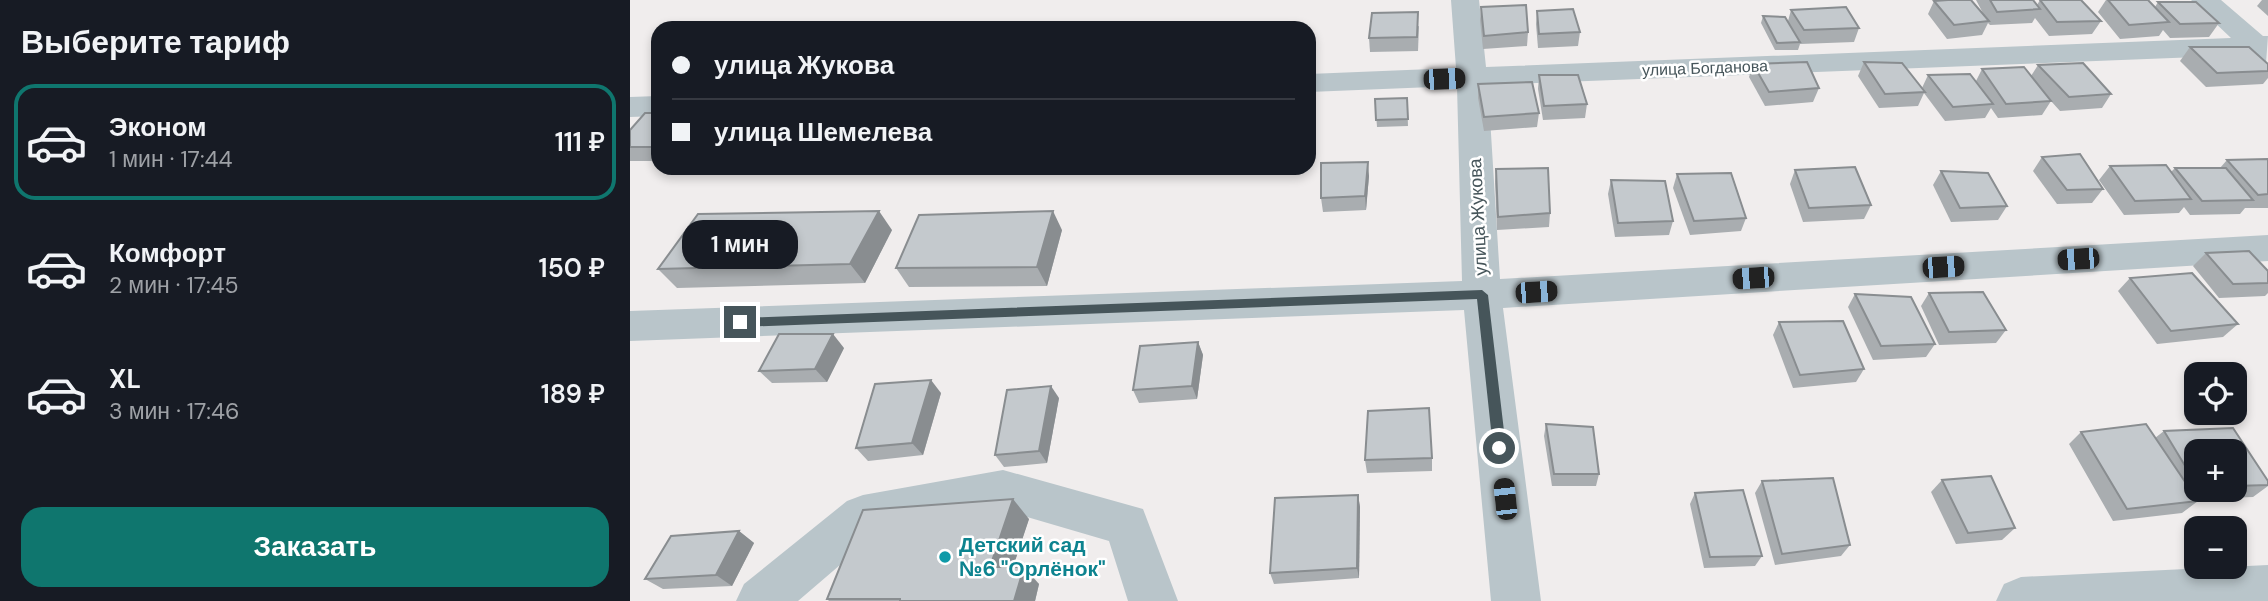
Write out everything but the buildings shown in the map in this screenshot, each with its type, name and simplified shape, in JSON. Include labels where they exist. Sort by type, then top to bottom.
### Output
[{"type":"street","name":"улица Жукова","points":[[1465,0],[1472,78],[1482,295],[1516,601]]},
{"type":"street","points":[[2204,0],[2264,49]]},
{"type":"street","name":"улица Богданова","points":[[1316,83],[2264,49]]},
{"type":"street","points":[[630,107],[651,106]]},
{"type":"street","points":[[630,326],[1482,295],[2268,248]]},
{"type":"street","points":[[761,601],[863,516],[1003,490],[1126,524],[1153,601]]},
{"type":"street","points":[[2021,601],[2268,589]]},
{"type":"place","name":"Детский сад №6 \"Орлёнок\"","points":[[945,557]]},
{"type":"route","points":[[740,322],[1482,295],[1499,448]]}]
